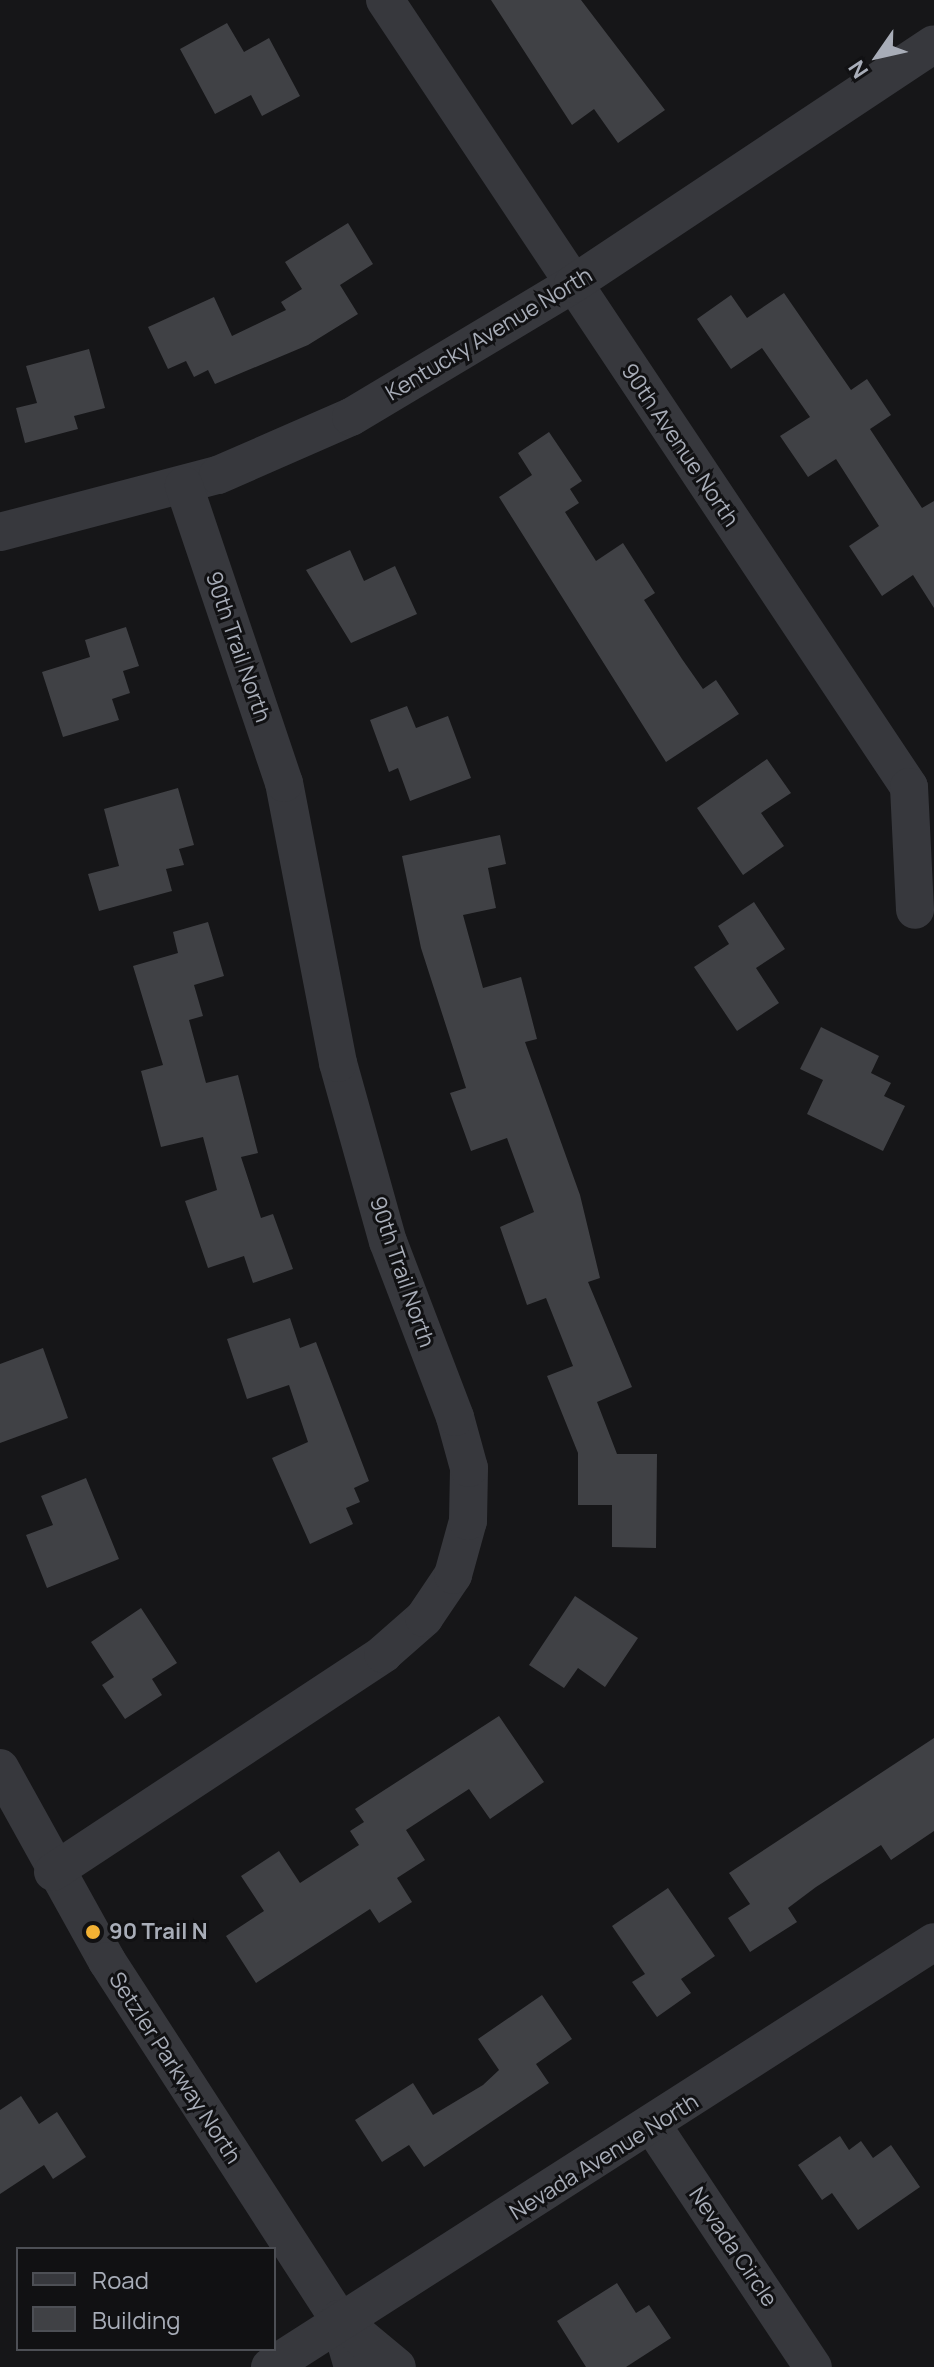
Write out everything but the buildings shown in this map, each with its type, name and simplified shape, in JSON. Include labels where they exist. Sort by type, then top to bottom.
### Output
[{"type":"street","name":"90th Avenue North","points":[[385,0],[909,787],[915,910]]},
{"type":"street","name":"Kentucky Avenue North","points":[[0,532],[184,485],[351,417],[573,284],[934,44]]},
{"type":"street","name":"90th Trail North","points":[[53,1872],[383,1654],[424,1618],[453,1575],[468,1521],[469,1468],[455,1417],[388,1242],[338,1063],[284,783],[184,485]]},
{"type":"street","name":"Setzler Parkway North","points":[[0,1768],[53,1872],[339,2319],[353,2367]]},
{"type":"street","name":"Nevada Avenue North","points":[[270,2367],[339,2319],[654,2128],[934,1942]]},
{"type":"street","name":"Nevada Circle","points":[[654,2128],[813,2367]]},
{"type":"street","name":"Setzler Parkway North","points":[[339,2319],[397,2367]]},
{"type":"place","name":"90 Trail N","points":[[93,1932]]}]
